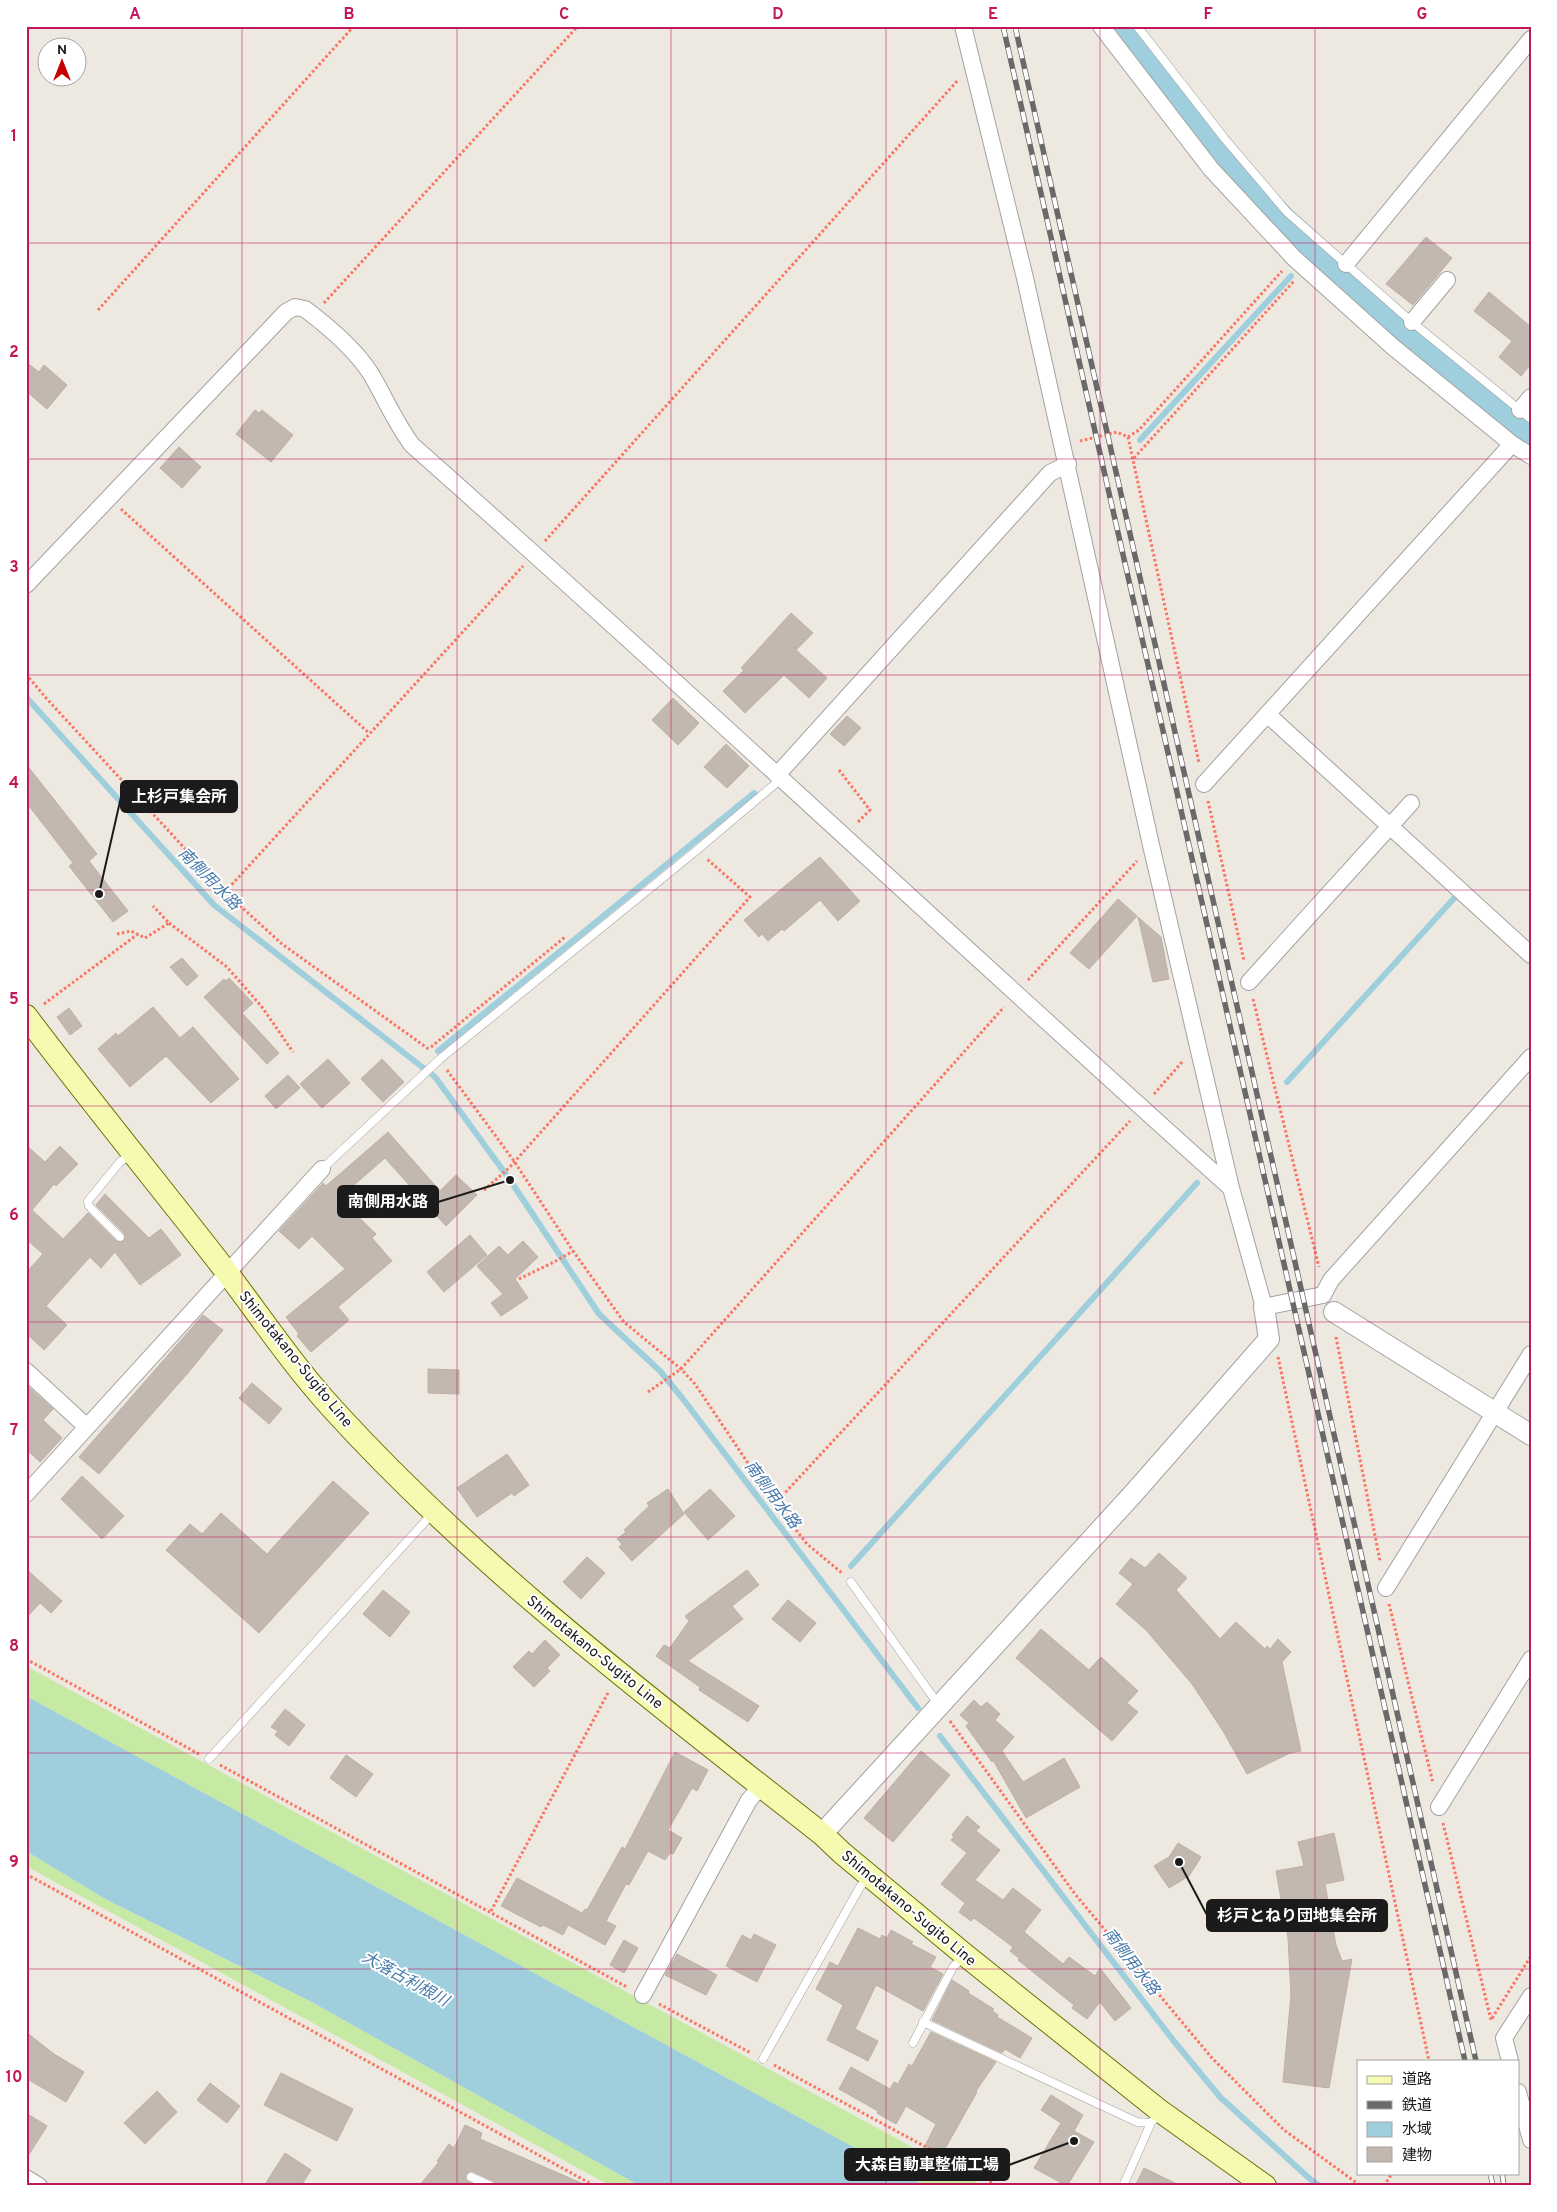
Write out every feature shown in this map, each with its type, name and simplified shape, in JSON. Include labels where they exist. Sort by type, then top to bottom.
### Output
[{"type":"main road","name":"Shimotakano-Sugito Line","points":[[31,1017],[132,1153],[330,1406],[434,1513],[489,1565],[619,1672],[822,1834],[1156,2117],[1265,2186]]},
{"type":"street","points":[[822,1834],[1133,1494],[1269,1339],[1264,1307],[1231,1188],[1150,846],[1068,464],[1025,278],[963,26]]},
{"type":"street","points":[[1101,26],[1211,169],[1300,263],[1393,347],[1512,444],[1531,456]]},
{"type":"street","points":[[1346,264],[1531,39]]},
{"type":"street","points":[[1412,322],[1447,280]]},
{"type":"street","points":[[26,585],[110,499],[286,312],[295,307],[306,308],[356,354],[370,374],[398,426],[412,445],[534,553],[1015,994],[1231,1188]]},
{"type":"street","points":[[1525,415],[1531,397]]},
{"type":"street","points":[[1204,784],[1512,444]]},
{"type":"street","points":[[779,777],[1050,473],[1068,464]]},
{"type":"street","points":[[1267,714],[1531,955]]},
{"type":"street","points":[[1248,982],[1411,803]]},
{"type":"street","points":[[1264,1307],[1329,1297],[1531,1057]]},
{"type":"street","points":[[26,1494],[322,1169]]},
{"type":"street","points":[[1329,1297],[1494,1413],[1531,1435]]},
{"type":"street","points":[[1386,1588],[1531,1354]]},
{"type":"street","points":[[26,1371],[87,1426]]},
{"type":"street","points":[[1439,1807],[1531,1659]]},
{"type":"street","points":[[643,1996],[749,1800],[761,1786]]},
{"type":"street","points":[[1510,2060],[1504,2038],[1529,2001]]},
{"type":"street","points":[[1520,2099],[1531,2140]]},
{"type":"street","points":[[26,2178],[39,2186]]},
{"type":"lane","points":[[1137,26],[1225,139],[1286,212],[1412,322],[1525,415]]},
{"type":"lane","points":[[322,1169],[437,1062],[698,850],[779,777]]},
{"type":"lane","points":[[120,1236],[89,1206],[88,1201],[120,1162],[132,1153]]},
{"type":"lane","points":[[209,1759],[434,1513]]},
{"type":"lane","points":[[851,1582],[940,1706]]},
{"type":"lane","points":[[763,2059],[860,1887],[869,1875]]},
{"type":"lane","points":[[913,2043],[953,1968],[964,1955]]},
{"type":"lane","points":[[923,2022],[1137,2122],[1156,2117]]},
{"type":"lane","points":[[1123,2186],[1156,2117]]},
{"type":"lane","points":[[471,2177],[491,2186]]},
{"type":"path","points":[[98,310],[354,26]]},
{"type":"path","points":[[314,315],[578,26]]},
{"type":"path","points":[[225,892],[534,553],[972,64]]},
{"type":"path","points":[[1128,437],[1139,430],[1300,263]]},
{"type":"path","points":[[1133,459],[1300,263]]},
{"type":"path","points":[[1063,444],[1117,432],[1128,437]]},
{"type":"path","points":[[1128,437],[1248,982],[1320,1270],[1329,1297],[1334,1332],[1386,1588],[1491,2020],[1531,1956]]},
{"type":"path","points":[[110,499],[369,733]]},
{"type":"path","points":[[26,674],[225,892],[282,944],[429,1049],[514,1161],[573,1251],[624,1322],[695,1384],[774,1502],[807,1544],[843,1573],[851,1582]]},
{"type":"path","points":[[839,770],[870,810],[844,836]]},
{"type":"path","points":[[648,1392],[675,1375],[1015,994],[1150,846]]},
{"type":"path","points":[[484,1190],[509,1168],[750,897],[698,850]]},
{"type":"path","points":[[153,906],[169,923],[227,967],[262,1007],[293,1052]]},
{"type":"path","points":[[117,934],[132,931],[145,938],[169,923]]},
{"type":"path","points":[[31,1017],[138,934]]},
{"type":"path","points":[[774,1502],[783,1495],[1142,1108],[1197,1044]]},
{"type":"path","points":[[519,1279],[573,1251]]},
{"type":"path","points":[[1278,1356],[1429,2060]]},
{"type":"path","points":[[26,1659],[491,1911],[643,1996],[998,2186]]},
{"type":"path","points":[[491,1911],[619,1672]]},
{"type":"path","points":[[940,1706],[1075,1894],[1212,2058],[1284,2130],[1361,2186]]},
{"type":"path","points":[[26,1874],[595,2186]]},
{"type":"path","points":[[1384,2186],[1391,2174]]},
{"type":"green space","points":[[26,1666],[984,2186],[925,2186],[26,1696]]},
{"type":"green space","points":[[26,1851],[107,1900],[308,2000],[640,2186],[611,2186],[26,1866]]},
{"type":"water","name":"大落古利根川","points":[[26,1696],[925,2186],[640,2186],[308,2000],[107,1900],[26,1851]]},
{"type":"building","points":[[1426,237],[1452,258],[1413,305],[1386,284]]},
{"type":"building","points":[[1489,292],[1531,327],[1531,364],[1521,376],[1499,357],[1512,341],[1474,311]]},
{"type":"building","points":[[26,362],[39,372],[44,365],[67,385],[47,409],[26,391]]},
{"type":"building","points":[[255,410],[259,413],[262,410],[293,435],[271,462],[236,434]]},
{"type":"building","points":[[179,447],[201,467],[182,488],[160,468]]},
{"type":"building","points":[[791,613],[813,633],[796,650],[827,678],[809,698],[784,675],[745,713],[723,691],[744,670],[741,668]]},
{"type":"building","points":[[673,698],[699,723],[678,745],[652,720]]},
{"type":"building","points":[[847,716],[861,728],[844,746],[830,734]]},
{"type":"building","points":[[726,744],[749,766],[727,788],[704,767]]},
{"type":"building","points":[[26,764],[97,854],[89,861],[128,911],[113,922],[69,866],[73,863],[26,802]]},
{"type":"building","points":[[820,857],[860,901],[838,921],[820,900],[784,931],[782,929],[768,941],[762,934],[759,937],[744,920]]},
{"type":"building","points":[[1118,899],[1137,916],[1089,969],[1070,953]]},
{"type":"building","points":[[1138,917],[1161,937],[1169,979],[1153,982]]},
{"type":"building","points":[[182,958],[198,976],[187,986],[170,967]]},
{"type":"building","points":[[229,978],[253,1003],[242,1013],[279,1053],[267,1064],[204,997],[224,979],[226,981]]},
{"type":"building","points":[[153,1007],[180,1038],[193,1027],[239,1079],[211,1103],[166,1056],[130,1087],[98,1049],[116,1033],[118,1036]]},
{"type":"building","points":[[69,1008],[82,1026],[70,1035],[57,1017]]},
{"type":"building","points":[[328,1059],[350,1083],[322,1108],[300,1084]]},
{"type":"building","points":[[382,1059],[404,1082],[383,1102],[361,1079]]},
{"type":"building","points":[[288,1075],[300,1088],[276,1109],[265,1096]]},
{"type":"building","points":[[388,1132],[440,1191],[456,1175],[477,1195],[446,1226],[385,1158],[339,1198],[376,1234],[372,1238],[392,1261],[338,1307],[349,1320],[311,1352],[297,1336],[299,1334],[286,1317],[345,1269],[312,1236],[299,1249],[279,1231],[323,1183],[326,1186]]},
{"type":"building","points":[[26,1145],[45,1162],[60,1146],[78,1164],[56,1186],[54,1184],[32,1210],[63,1239],[88,1213],[116,1241],[124,1241],[124,1233],[96,1205],[105,1194],[149,1238],[161,1229],[181,1255],[140,1285],[115,1252],[101,1268],[90,1257],[46,1306],[67,1325],[44,1350],[26,1333],[26,1273],[43,1254],[26,1239]]},
{"type":"building","points":[[470,1235],[487,1255],[444,1292],[427,1272]]},
{"type":"building","points":[[523,1241],[538,1257],[515,1279],[528,1298],[501,1316],[491,1303],[503,1294],[477,1266],[499,1246],[508,1255]]},
{"type":"building","points":[[203,1315],[223,1330],[99,1474],[79,1457]]},
{"type":"building","points":[[428,1369],[459,1370],[459,1394],[428,1393]]},
{"type":"building","points":[[252,1383],[282,1409],[269,1424],[239,1398]]},
{"type":"building","points":[[26,1385],[53,1409],[43,1420],[62,1438],[40,1462],[26,1449]]},
{"type":"building","points":[[507,1454],[529,1485],[514,1496],[512,1493],[477,1517],[457,1488]]},
{"type":"building","points":[[82,1476],[124,1516],[102,1539],[61,1499]]},
{"type":"building","points":[[333,1481],[369,1513],[259,1633],[166,1550],[190,1524],[202,1534],[221,1513],[267,1554]]},
{"type":"building","points":[[668,1489],[684,1514],[632,1561],[619,1547],[622,1544],[617,1539],[626,1532],[624,1530],[649,1506],[647,1503]]},
{"type":"building","points":[[710,1489],[735,1516],[708,1540],[684,1512]]},
{"type":"building","points":[[1159,1553],[1187,1578],[1176,1590],[1220,1639],[1236,1622],[1265,1649],[1267,1646],[1270,1649],[1278,1639],[1291,1652],[1282,1662],[1301,1751],[1290,1753],[1247,1774],[1223,1731],[1192,1684],[1146,1630],[1116,1604],[1133,1584],[1119,1573],[1131,1558],[1145,1568]]},
{"type":"building","points":[[587,1557],[605,1573],[581,1599],[563,1582]]},
{"type":"building","points":[[26,1569],[62,1601],[51,1613],[40,1603],[26,1618]]},
{"type":"building","points":[[747,1570],[759,1585],[732,1606],[743,1619],[688,1661],[759,1706],[748,1722],[699,1690],[700,1687],[656,1656],[664,1645],[670,1648],[689,1621],[685,1616]]},
{"type":"building","points":[[383,1590],[410,1612],[390,1637],[363,1614]]},
{"type":"building","points":[[788,1600],[816,1623],[800,1642],[772,1619]]},
{"type":"building","points":[[1041,1629],[1089,1670],[1101,1657],[1138,1691],[1127,1703],[1138,1712],[1112,1741],[1016,1658]]},
{"type":"building","points":[[545,1640],[560,1655],[547,1668],[550,1671],[534,1687],[513,1667],[529,1651],[532,1654]]},
{"type":"building","points":[[974,1700],[981,1707],[987,1702],[1000,1714],[995,1720],[1014,1737],[1002,1751],[1023,1782],[1064,1758],[1080,1787],[1026,1818],[993,1760],[992,1762],[966,1726],[969,1723],[960,1715]]},
{"type":"building","points":[[285,1709],[305,1725],[289,1746],[275,1735],[278,1731],[271,1727]]},
{"type":"building","points":[[921,1751],[950,1775],[893,1842],[864,1818]]},
{"type":"building","points":[[675,1752],[708,1770],[697,1791],[692,1788],[668,1830],[682,1838],[673,1854],[670,1853],[665,1860],[648,1851],[629,1885],[626,1884],[606,1921],[616,1926],[605,1945],[568,1925],[563,1935],[543,1925],[541,1927],[501,1906],[517,1878],[582,1913],[585,1909],[587,1910],[622,1847],[625,1849]]},
{"type":"building","points":[[346,1755],[373,1774],[356,1797],[330,1778]]},
{"type":"building","points":[[967,1816],[980,1827],[976,1831],[1000,1850],[975,1880],[1003,1900],[1013,1888],[1041,1910],[1024,1932],[1063,1964],[1069,1957],[1095,1976],[1100,1968],[1131,2008],[1115,2021],[1100,2002],[1087,2019],[1072,2008],[1074,2005],[1018,1960],[1019,1958],[1010,1951],[1013,1947],[974,1918],[971,1921],[959,1912],[965,1903],[941,1884],[967,1853],[951,1840],[954,1837],[952,1835]]},
{"type":"building","points":[[1334,1833],[1344,1880],[1325,1884],[1336,1945],[1342,1961],[1352,1959],[1329,2088],[1283,2082],[1291,1995],[1288,1938],[1276,1871],[1304,1866],[1298,1842]]},
{"type":"building","points":[[1178,1843],[1201,1857],[1189,1876],[1169,1888],[1154,1866],[1169,1857]]},
{"type":"building","points":[[858,1928],[880,1939],[882,1935],[887,1938],[891,1930],[913,1942],[911,1944],[936,1957],[930,1967],[943,1974],[923,2011],[876,1985],[855,2029],[878,2041],[868,2061],[827,2040],[843,2005],[816,1989],[830,1962],[838,1966]]},
{"type":"building","points":[[754,1934],[776,1945],[757,1982],[726,1966],[742,1935],[751,1940]]},
{"type":"building","points":[[624,1940],[638,1948],[624,1973],[610,1965]]},
{"type":"building","points":[[677,1954],[717,1975],[706,1995],[665,1975]]},
{"type":"building","points":[[952,1980],[969,1991],[968,1993],[994,2009],[992,2011],[998,2015],[997,2017],[1032,2038],[1020,2058],[1005,2049],[1002,2053],[932,2020]]},
{"type":"building","points":[[26,2032],[54,2054],[84,2072],[66,2102],[26,2078]]},
{"type":"building","points":[[931,2032],[996,2062],[976,2091],[942,2154],[925,2146],[936,2124],[906,2106],[896,2124],[877,2113],[878,2111],[839,2089],[851,2067],[890,2089],[894,2082],[898,2084],[909,2064],[912,2066]]},
{"type":"building","points":[[281,2073],[353,2109],[337,2141],[264,2105]]},
{"type":"building","points":[[210,2083],[240,2106],[227,2123],[197,2100]]},
{"type":"building","points":[[157,2091],[177,2112],[145,2144],[124,2123]]},
{"type":"building","points":[[1051,2095],[1083,2115],[1074,2131],[1094,2142],[1067,2186],[1034,2168],[1061,2123],[1041,2110]]},
{"type":"building","points":[[26,2113],[47,2126],[26,2159]]},
{"type":"building","points":[[465,2125],[482,2133],[480,2139],[588,2186],[497,2186],[493,2181],[471,2171],[466,2174],[466,2180],[477,2186],[419,2186],[439,2162],[437,2161],[449,2144],[454,2148]]},
{"type":"building","points":[[285,2153],[311,2170],[301,2186],[264,2186]]},
{"type":"building","points":[[1144,2168],[1181,2186],[1135,2186]]},
{"type":"waterway","points":[[1120,26],[1230,171],[1278,221],[1401,333],[1531,436]]},
{"type":"waterway","points":[[1140,440],[1291,276]]},
{"type":"waterway","name":"南側用水路","points":[[26,697],[214,905],[435,1077],[510,1180],[599,1314],[660,1371],[683,1399],[918,1708]]},
{"type":"waterway","points":[[438,1051],[754,793]]},
{"type":"waterway","points":[[1287,1082],[1457,895]]},
{"type":"waterway","points":[[851,1566],[1197,1183]]},
{"type":"waterway","name":"南側用水路","points":[[940,1736],[1173,2040],[1220,2097],[1320,2186]]},
{"type":"railway","points":[[1003,26],[1465,2060]]},
{"type":"railway","points":[[1015,26],[1476,2060]]},
{"type":"railway","points":[[1490,2174],[1493,2186]]},
{"type":"railway","points":[[1502,2174],[1504,2186]]},
{"type":"place","name":"上杉戸集会所","points":[[99,894]]},
{"type":"place","name":"南側用水路","points":[[510,1180]]},
{"type":"place","name":"杉戸とねり団地集会所","points":[[1179,1862]]},
{"type":"place","name":"大森自動車整備工場","points":[[1074,2141]]}]
